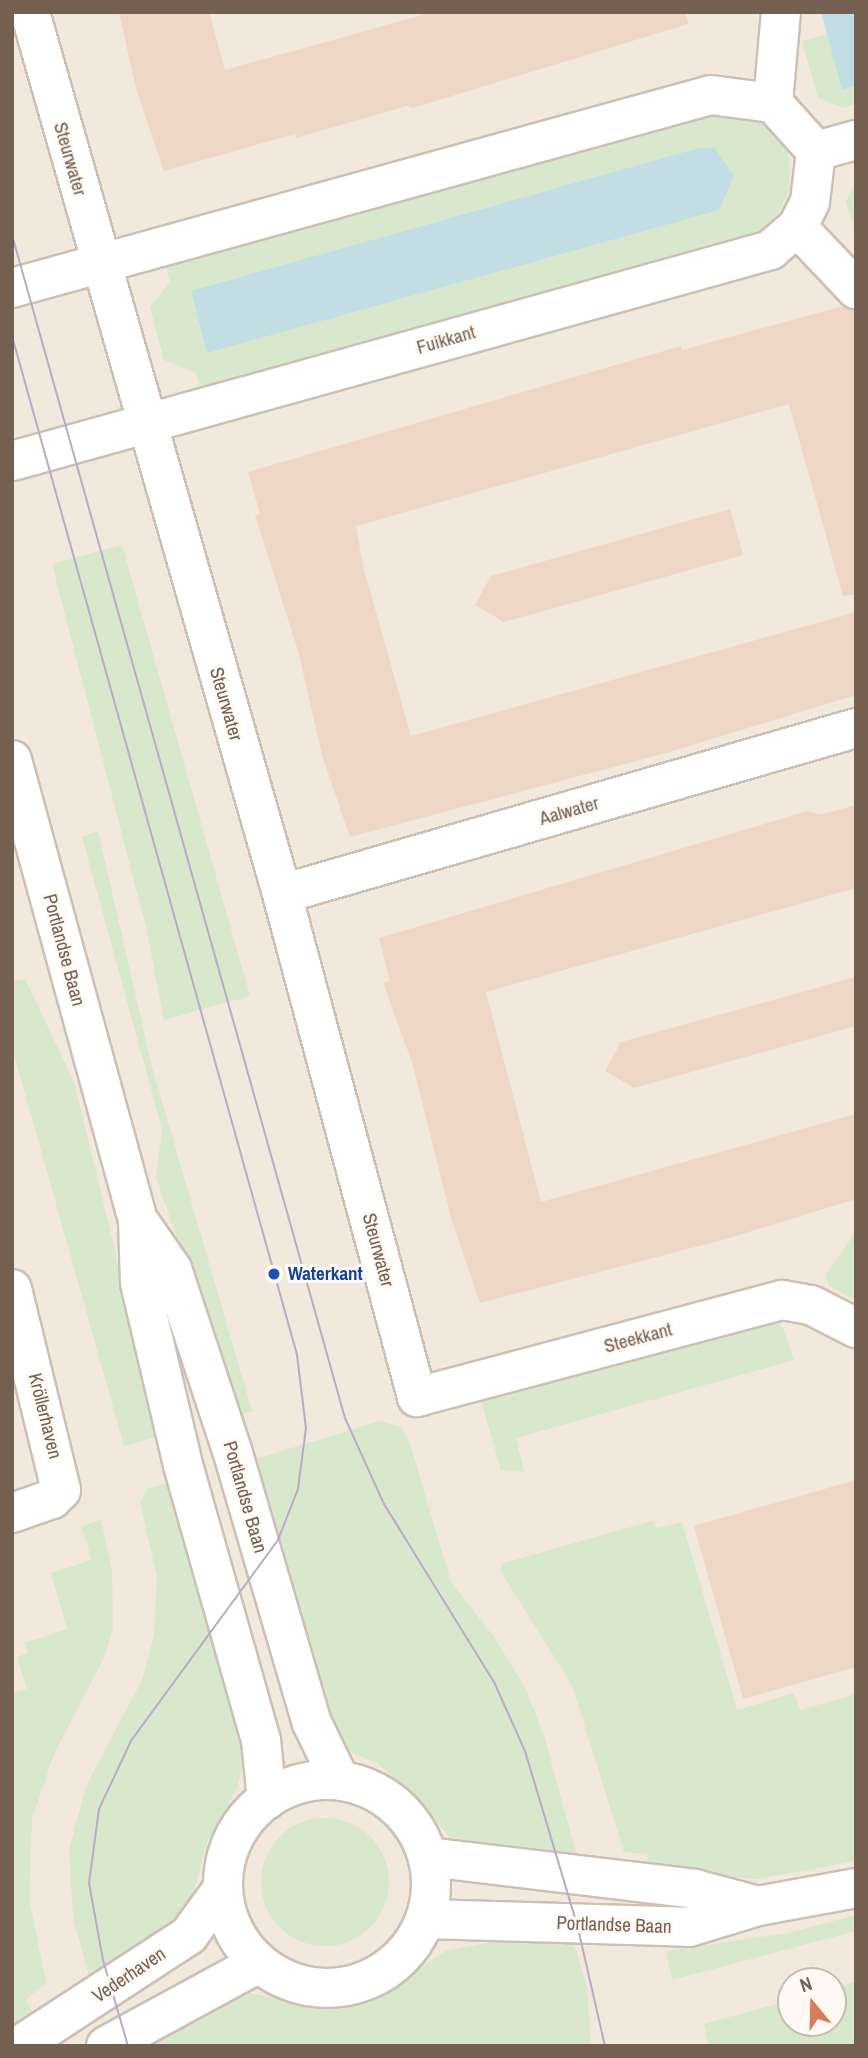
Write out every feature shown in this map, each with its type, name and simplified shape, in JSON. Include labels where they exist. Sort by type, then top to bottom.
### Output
[{"type":"street","name":"Steurwater","points":[[30,12],[282,894],[418,1397]]},
{"type":"street","points":[[773,103],[781,12]]},
{"type":"street","points":[[12,288],[711,95],[773,103],[816,151],[856,140]]},
{"type":"street","name":"Fuikkant","points":[[12,461],[771,250],[797,227],[810,202],[816,151]]},
{"type":"street","points":[[797,227],[856,289]]},
{"type":"street","name":"Aalwater","points":[[282,894],[856,728]]},
{"type":"street","name":"Portlandse Baan","points":[[12,760],[138,1220],[140,1283],[183,1465],[261,1740],[267,1800]]},
{"type":"street","name":"Portlandse Baan","points":[[138,1220],[172,1269],[232,1450],[312,1723],[340,1781]]},
{"type":"street","name":"Kröllerhaven","points":[[12,1289],[61,1490],[52,1499],[12,1513]]},
{"type":"street","name":"Steekkant","points":[[418,1397],[782,1300],[811,1305],[856,1328]]},
{"type":"street","points":[[314,1781],[340,1781],[369,1789],[396,1805],[416,1829],[428,1857],[432,1889],[426,1919],[410,1948],[393,1963],[355,1985],[321,1989],[288,1981],[259,1963],[240,1942],[228,1916],[223,1888],[234,1838],[267,1800],[314,1781]]},
{"type":"street","name":"Portlandse Baan","points":[[428,1857],[695,1889],[758,1906]]},
{"type":"street","name":"Vederhaven","points":[[19,2046],[189,1935],[223,1888]]},
{"type":"street","name":"Portlandse Baan","points":[[426,1919],[689,1927],[758,1906],[856,1888]]},
{"type":"street","points":[[106,2046],[259,1963]]},
{"type":"shaded area","points":[[12,12],[856,12],[856,2046],[12,2046]]},
{"type":"green space","points":[[827,34],[842,90],[856,85],[856,104],[844,108],[818,98],[802,41]]},
{"type":"green space","points":[[713,113],[755,115],[788,146],[790,189],[779,212],[762,230],[200,387],[196,373],[164,360],[150,307],[170,282],[166,266]]},
{"type":"green space","points":[[856,183],[856,236],[846,201]]},
{"type":"green space","points":[[122,545],[250,996],[164,1020],[147,931],[52,564]]},
{"type":"green space","points":[[98,831],[152,1067],[252,1411],[238,1415],[156,1177],[162,1129],[82,837]]},
{"type":"green space","points":[[25,979],[74,1082],[160,1436],[124,1446],[12,1047],[12,981]]},
{"type":"green space","points":[[856,1231],[856,1301],[829,1286],[826,1275]]},
{"type":"green space","points":[[779,1317],[794,1360],[516,1438],[524,1472],[501,1470],[481,1400]]},
{"type":"green space","points":[[380,1421],[400,1427],[408,1437],[451,1582],[494,1637],[526,1689],[545,1739],[577,1857],[453,1842],[420,1802],[379,1764],[348,1751],[316,1695],[252,1460]]},
{"type":"green space","points":[[173,1481],[244,1744],[242,1769],[237,1789],[208,1841],[191,1900],[173,1924],[90,1980],[73,1917],[69,1850],[86,1786],[142,1680],[154,1635],[157,1577],[140,1502],[147,1489]]},
{"type":"green space","points":[[101,1520],[112,1570],[113,1628],[105,1656],[54,1754],[32,1819],[29,1898],[46,1983],[25,2000],[35,2015],[12,2030],[12,1693],[27,1689],[17,1657],[28,1653],[25,1643],[67,1629],[51,1573],[92,1560],[81,1526]]},
{"type":"green space","points":[[652,1521],[657,1528],[682,1522],[737,1710],[794,1693],[800,1710],[856,1694],[856,1861],[756,1879],[646,1868],[648,1854],[624,1852],[572,1685],[501,1572],[501,1564]]},
{"type":"green space","points":[[325,1818],[350,1823],[370,1837],[384,1857],[389,1882],[384,1907],[370,1927],[350,1941],[325,1946],[300,1941],[280,1927],[266,1907],[261,1882],[266,1857],[280,1837],[300,1823]]},
{"type":"green space","points":[[856,1915],[856,1931],[672,1980],[666,1951],[788,1933]]},
{"type":"green space","points":[[495,1941],[574,1944],[587,1986],[591,2046],[139,2046],[228,1995],[247,1993],[314,2005],[356,2003],[392,1988],[445,1951]]},
{"type":"green space","points":[[856,1982],[856,2046],[709,2046],[704,2024],[777,2004],[777,2037],[847,2037],[847,1984]]},
{"type":"water","points":[[821,12],[856,12],[856,85],[842,90]]},
{"type":"water","points":[[699,148],[715,148],[734,176],[719,210],[207,353],[191,291]]},
{"type":"building","points":[[119,12],[209,12],[225,70],[433,12],[686,12],[688,24],[413,108],[407,106],[296,138],[295,134],[164,171],[136,89]]},
{"type":"building","points":[[843,306],[856,310],[856,594],[843,596],[789,404],[356,526],[363,566],[411,736],[856,612],[856,695],[666,753],[350,837],[322,755],[299,654],[255,515],[260,514],[248,472],[681,346],[682,350]]},
{"type":"building","points":[[730,509],[743,555],[504,622],[475,605],[491,576]]},
{"type":"building","points":[[856,805],[856,888],[486,992],[541,1202],[856,1114],[856,1199],[726,1239],[480,1303],[452,1221],[412,1062],[383,983],[390,981],[379,938],[808,811],[819,815]]},
{"type":"building","points":[[856,977],[856,1026],[634,1088],[605,1071],[621,1042]]},
{"type":"building","points":[[856,1480],[856,1667],[743,1699],[694,1526]]},
{"type":"tram line","points":[[12,235],[345,1418],[384,1504],[494,1682],[525,1751],[577,1924],[605,2046]]},
{"type":"tram line","points":[[12,336],[297,1355],[306,1428],[298,1489],[278,1540],[131,1741],[99,1809],[89,1883],[103,1960],[128,2046]]},
{"type":"place","name":"Waterkant","points":[[274,1274]]}]
